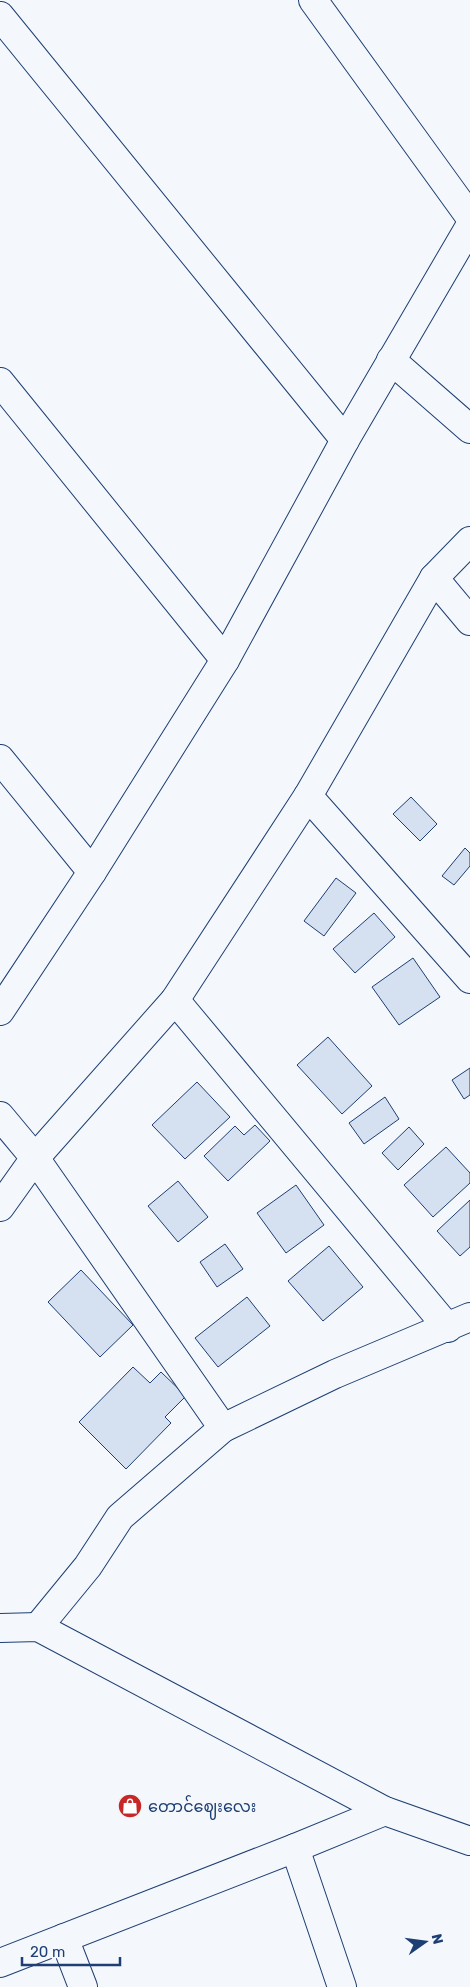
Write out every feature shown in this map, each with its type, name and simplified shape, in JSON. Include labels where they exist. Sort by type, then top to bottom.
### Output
[{"type":"street","points":[[313,0],[470,217]]},
{"type":"street","points":[[0,16],[345,440]]},
{"type":"street","points":[[0,1011],[92,872],[225,660],[345,440],[470,226]]},
{"type":"street","points":[[391,360],[470,429]]},
{"type":"street","points":[[0,382],[225,660]]},
{"type":"street","points":[[0,1207],[35,1158],[175,1000],[308,796],[434,578],[470,541]]},
{"type":"street","points":[[434,578],[470,621]]},
{"type":"street","points":[[0,759],[92,872]]},
{"type":"street","points":[[308,796],[470,979]]},
{"type":"street","points":[[38,1627],[88,1566],[120,1517],[222,1428],[335,1374],[459,1323],[175,1000]]},
{"type":"street","points":[[0,1116],[35,1158],[222,1428]]},
{"type":"street","points":[[0,1628],[38,1627],[386,1811],[470,1841]]},
{"type":"street","points":[[0,1963],[386,1811]]},
{"type":"street","points":[[295,1848],[342,1987]]},
{"type":"street","points":[[64,1938],[83,1987]]},
{"type":"building","points":[[411,797],[437,824],[420,841],[393,814]]},
{"type":"building","points":[[465,848],[470,853],[470,866],[454,885],[442,876]]},
{"type":"building","points":[[336,878],[356,893],[324,936],[304,921]]},
{"type":"building","points":[[374,913],[395,937],[355,973],[333,949]]},
{"type":"building","points":[[413,958],[440,997],[399,1025],[372,987]]},
{"type":"building","points":[[328,1037],[372,1086],[342,1114],[297,1065]]},
{"type":"building","points":[[470,1068],[470,1095],[464,1099],[452,1080]]},
{"type":"building","points":[[197,1082],[230,1117],[185,1159],[152,1125]]},
{"type":"building","points":[[385,1097],[399,1119],[364,1144],[349,1123]]},
{"type":"building","points":[[255,1125],[270,1141],[228,1181],[204,1156],[235,1126],[244,1135]]},
{"type":"building","points":[[409,1127],[424,1144],[398,1170],[382,1153]]},
{"type":"building","points":[[446,1147],[470,1173],[470,1183],[433,1217],[404,1185]]},
{"type":"building","points":[[178,1181],[208,1217],[178,1242],[148,1206]]},
{"type":"building","points":[[296,1185],[324,1225],[286,1253],[257,1213]]},
{"type":"building","points":[[470,1200],[470,1247],[460,1256],[437,1231]]},
{"type":"building","points":[[225,1244],[243,1269],[217,1287],[200,1262]]},
{"type":"building","points":[[329,1246],[363,1287],[323,1321],[288,1281]]},
{"type":"building","points":[[81,1270],[133,1325],[100,1357],[48,1302]]},
{"type":"building","points":[[247,1297],[270,1326],[218,1367],[195,1338]]},
{"type":"building","points":[[133,1367],[150,1383],[161,1372],[186,1396],[165,1417],[171,1423],[126,1469],[79,1422]]},
{"type":"place","name":"တောင်ဈေးလေး","points":[[130,1806]]}]
